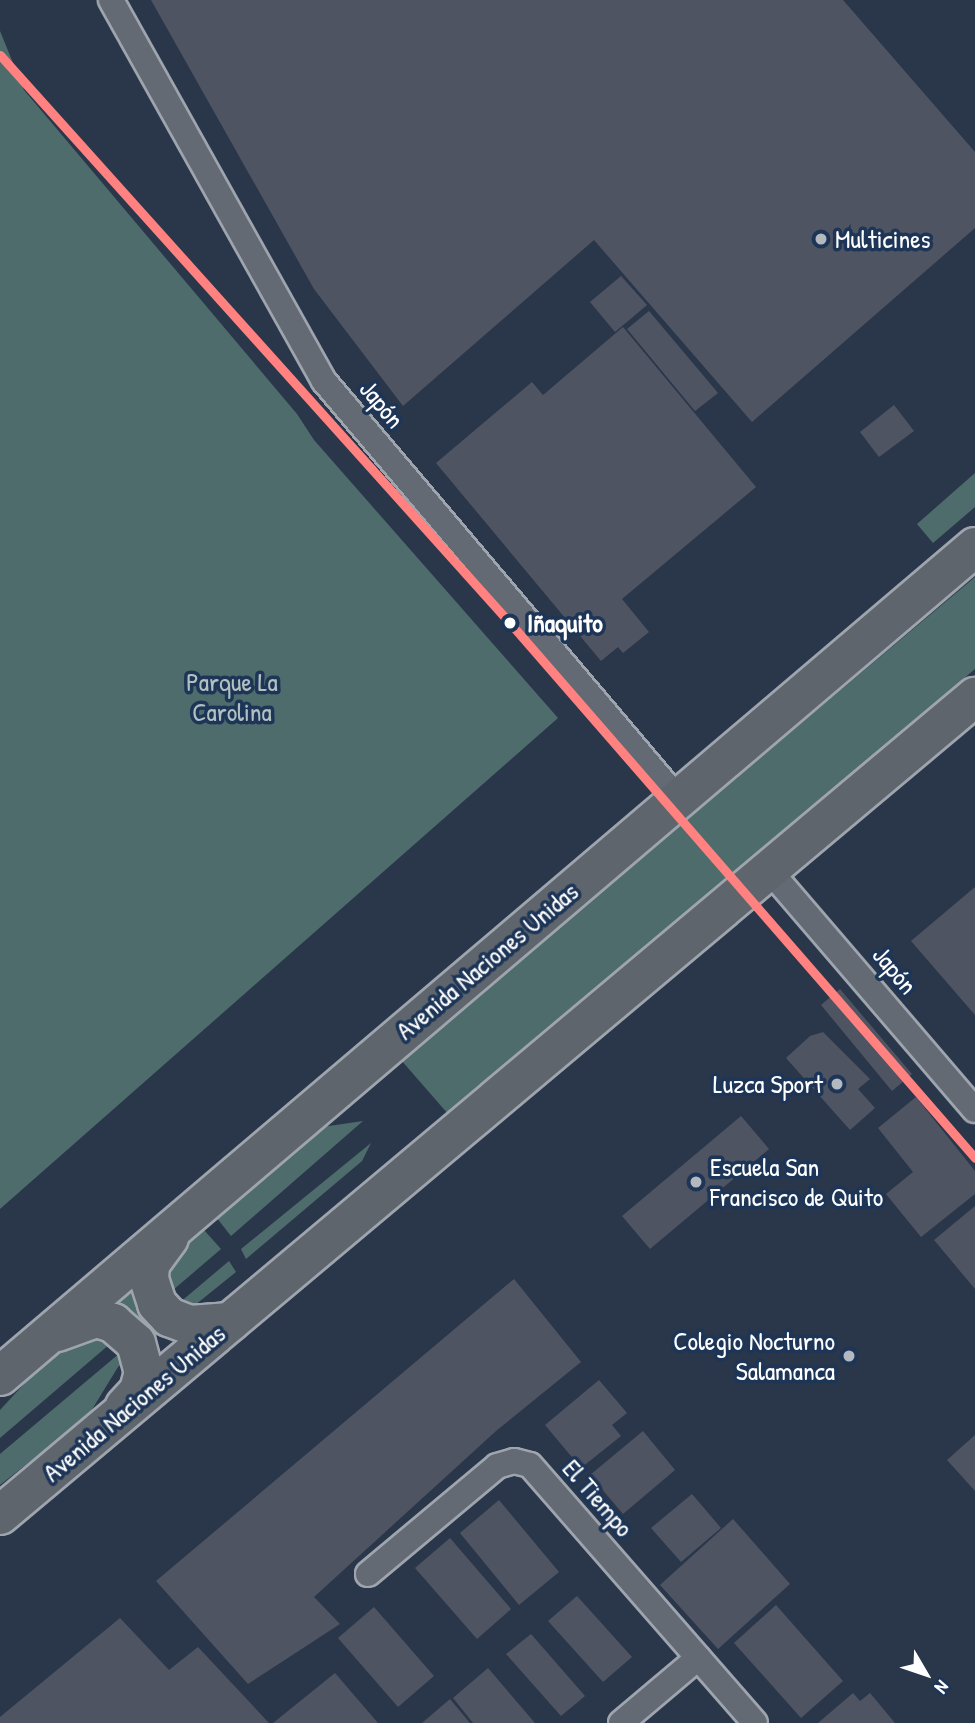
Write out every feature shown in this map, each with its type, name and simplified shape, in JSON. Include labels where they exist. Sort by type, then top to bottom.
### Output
[{"type":"main road","name":"Avenida Naciones Unidas","points":[[0,1376],[975,547]]},
{"type":"main road","name":"Avenida Naciones Unidas","points":[[0,1515],[975,697]]},
{"type":"main road","points":[[205,1201],[150,1264],[151,1293],[169,1317],[190,1325],[230,1322]]},
{"type":"main road","points":[[47,1337],[96,1318],[113,1323],[136,1343],[144,1372],[139,1391],[104,1428]]},
{"type":"street","name":"Japón","points":[[111,0],[324,381],[678,799]]},
{"type":"street","name":"Japón","points":[[769,870],[975,1110]]},
{"type":"street","name":"El Tiempo","points":[[368,1574],[497,1466],[514,1461],[530,1465],[755,1723]]},
{"type":"street","points":[[621,1723],[698,1658]]},
{"type":"green space","name":"Parque La Carolina","points":[[0,31],[24,90],[297,414],[314,440],[558,718],[0,1209]]},
{"type":"green space","points":[[975,473],[975,507],[933,543],[917,524]]},
{"type":"green space","points":[[975,577],[975,669],[449,1115],[401,1060]]},
{"type":"green space","points":[[363,1121],[231,1236],[216,1217],[322,1127]]},
{"type":"green space","points":[[371,1143],[362,1161],[246,1259],[241,1249]]},
{"type":"green space","points":[[204,1230],[221,1249],[0,1438],[0,1410],[37,1370]]},
{"type":"green space","points":[[229,1261],[236,1272],[118,1367],[88,1416],[0,1485],[0,1454]]},
{"type":"building","points":[[151,0],[843,0],[975,152],[975,228],[752,422],[594,240],[403,406],[314,289]]},
{"type":"building","points":[[621,276],[647,305],[615,332],[590,302]]},
{"type":"building","points":[[649,311],[718,393],[695,411],[627,329]]},
{"type":"building","points":[[623,327],[756,487],[622,599],[649,632],[623,653],[618,647],[601,661],[436,463],[532,382],[543,395]]},
{"type":"building","points":[[894,405],[914,431],[879,457],[860,432]]},
{"type":"building","points":[[975,887],[975,1015],[911,941]]},
{"type":"building","points":[[840,989],[912,1074],[892,1091],[821,1005]]},
{"type":"building","name":"Luzca Sport","points":[[823,1032],[870,1079],[858,1089],[875,1108],[850,1130],[786,1058],[810,1036]]},
{"type":"building","points":[[916,1097],[975,1171],[975,1194],[921,1237],[886,1194],[913,1172],[878,1128]]},
{"type":"building","name":"Escuela San Francisco de Quito","points":[[741,1116],[769,1149],[650,1249],[622,1216]]},
{"type":"building","points":[[975,1206],[975,1289],[934,1240]]},
{"type":"building","points":[[514,1279],[581,1362],[496,1431],[314,1597],[340,1624],[248,1684],[156,1581]]},
{"type":"building","points":[[599,1380],[627,1413],[612,1425],[621,1436],[581,1468],[545,1425]]},
{"type":"building","points":[[643,1431],[675,1470],[623,1514],[590,1475]]},
{"type":"building","points":[[975,1435],[975,1491],[947,1460]]},
{"type":"building","points":[[692,1494],[721,1528],[681,1562],[651,1528]]},
{"type":"building","points":[[499,1500],[559,1572],[519,1605],[460,1533]]},
{"type":"building","points":[[733,1519],[790,1584],[718,1649],[660,1585]]},
{"type":"building","points":[[450,1538],[511,1609],[477,1639],[415,1568]]},
{"type":"building","points":[[577,1596],[632,1657],[603,1682],[548,1621]]},
{"type":"building","points":[[776,1605],[843,1681],[801,1718],[734,1643]]},
{"type":"building","points":[[374,1607],[434,1676],[398,1707],[338,1638]]},
{"type":"building","points":[[120,1618],[169,1670],[198,1647],[269,1723],[0,1723],[0,1717]]},
{"type":"building","points":[[531,1634],[585,1696],[561,1716],[506,1654]]},
{"type":"building","points":[[488,1668],[535,1723],[473,1723],[453,1698]]},
{"type":"building","points":[[335,1673],[378,1723],[273,1723]]},
{"type":"building","points":[[853,1693],[860,1701],[870,1693],[895,1723],[818,1723]]},
{"type":"building","points":[[450,1699],[470,1723],[422,1723]]},
{"type":"transit line","points":[[0,55],[510,623],[975,1158]]},
{"type":"place","name":"Multicines","points":[[821,239]]},
{"type":"place","name":"Iñaquito","points":[[510,623]]},
{"type":"place","name":"Luzca Sport","points":[[837,1084]]},
{"type":"place","name":"Escuela San Francisco de Quito","points":[[696,1182]]},
{"type":"place","name":"Colegio Nocturno Salamanca","points":[[849,1356]]}]
